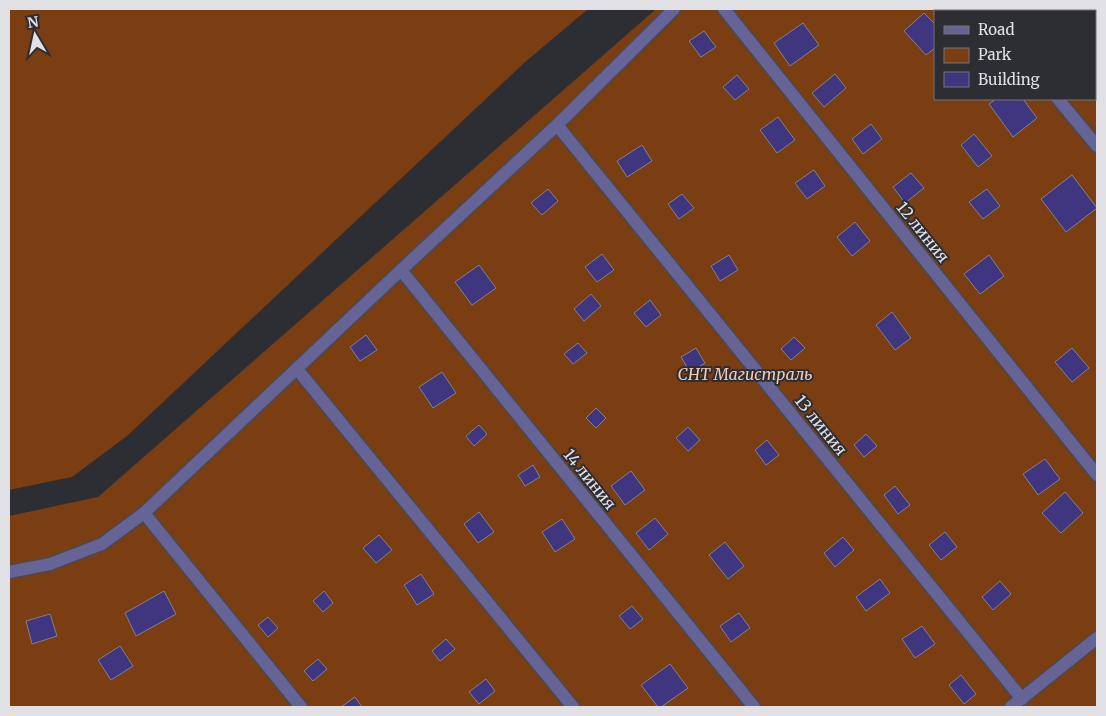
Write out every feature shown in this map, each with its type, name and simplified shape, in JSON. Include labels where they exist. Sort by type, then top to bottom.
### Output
[{"type":"street","points":[[9,572],[50,564],[102,544],[144,513],[557,125],[674,9]]},
{"type":"street","name":"12 линия","points":[[724,9],[1097,476]]},
{"type":"street","points":[[1059,100],[1097,146]]},
{"type":"street","name":"13 линия","points":[[557,125],[1022,699]]},
{"type":"street","name":"14 линия","points":[[402,270],[754,707]]},
{"type":"street","points":[[297,369],[572,707]]},
{"type":"street","points":[[144,513],[301,707]]},
{"type":"street","points":[[1012,707],[1097,638]]},
{"type":"green space","points":[[9,9],[588,9],[524,63],[127,436],[72,477],[9,490]]},
{"type":"green space","name":"СНТ Магистраль","points":[[656,9],[1097,9],[1097,707],[9,707],[9,516],[98,497]]},
{"type":"building","points":[[1007,9],[1050,10],[1008,10]]},
{"type":"building","points":[[924,13],[934,23],[934,49],[926,55],[904,31]]},
{"type":"building","points":[[803,23],[819,45],[790,66],[774,43]]},
{"type":"building","points":[[704,31],[716,47],[701,57],[689,41]]},
{"type":"building","points":[[835,74],[846,88],[824,107],[812,93]]},
{"type":"building","points":[[737,75],[749,89],[735,100],[723,87]]},
{"type":"building","points":[[995,100],[1024,100],[1037,118],[1013,137],[989,104]]},
{"type":"building","points":[[778,117],[795,140],[777,153],[760,130]]},
{"type":"building","points":[[871,124],[882,139],[863,154],[852,139]]},
{"type":"building","points":[[974,134],[992,156],[978,167],[961,145]]},
{"type":"building","points":[[642,145],[652,161],[627,177],[617,161]]},
{"type":"building","points":[[814,170],[825,186],[807,199],[795,183]]},
{"type":"building","points":[[911,173],[924,188],[905,203],[893,187]]},
{"type":"building","points":[[1072,175],[1097,208],[1066,232],[1041,199]]},
{"type":"building","points":[[548,189],[558,201],[542,215],[531,203]]},
{"type":"building","points":[[987,189],[1000,206],[983,219],[969,202]]},
{"type":"building","points":[[682,194],[694,208],[679,219],[668,204]]},
{"type":"building","points":[[855,222],[870,241],[852,256],[837,237]]},
{"type":"building","points":[[602,254],[614,270],[597,282],[585,267]]},
{"type":"building","points":[[729,255],[738,270],[720,281],[711,266]]},
{"type":"building","points":[[989,255],[1004,276],[980,294],[964,274]]},
{"type":"building","points":[[479,265],[496,288],[472,305],[455,282]]},
{"type":"building","points":[[591,294],[601,306],[584,321],[574,309]]},
{"type":"building","points":[[650,300],[661,315],[646,327],[634,313]]},
{"type":"building","points":[[892,312],[911,338],[895,350],[876,325]]},
{"type":"building","points":[[366,335],[377,350],[360,361],[350,347]]},
{"type":"building","points":[[794,337],[805,348],[791,360],[781,349]]},
{"type":"building","points":[[578,343],[587,353],[573,364],[564,354]]},
{"type":"building","points":[[696,348],[705,363],[690,372],[681,357]]},
{"type":"building","points":[[1072,348],[1089,368],[1072,382],[1055,362]]},
{"type":"building","points":[[442,372],[456,393],[433,408],[419,387]]},
{"type":"building","points":[[596,408],[606,418],[596,428],[586,418]]},
{"type":"building","points":[[479,425],[487,434],[474,446],[466,436]]},
{"type":"building","points":[[688,427],[700,440],[688,451],[676,438]]},
{"type":"building","points":[[866,434],[877,446],[864,457],[854,445]]},
{"type":"building","points":[[767,440],[779,455],[766,465],[755,450]]},
{"type":"building","points":[[1045,459],[1060,479],[1038,495],[1023,474]]},
{"type":"building","points":[[533,465],[540,477],[525,486],[518,475]]},
{"type":"building","points":[[631,471],[645,490],[625,505],[611,486]]},
{"type":"building","points":[[895,486],[910,505],[898,514],[884,495]]},
{"type":"building","points":[[1065,492],[1083,513],[1061,533],[1042,513]]},
{"type":"building","points":[[479,512],[494,532],[478,543],[464,524]]},
{"type":"building","points":[[655,518],[668,534],[649,550],[636,533]]},
{"type":"building","points":[[562,519],[575,539],[555,552],[542,532]]},
{"type":"building","points":[[945,532],[957,547],[941,560],[929,545]]},
{"type":"building","points":[[379,535],[392,550],[376,563],[363,548]]},
{"type":"building","points":[[843,537],[854,550],[835,567],[824,553]]},
{"type":"building","points":[[725,542],[744,566],[728,579],[709,555]]},
{"type":"building","points":[[421,574],[434,594],[417,605],[404,585]]},
{"type":"building","points":[[880,579],[890,593],[866,611],[856,597]]},
{"type":"building","points":[[1000,581],[1011,594],[993,610],[982,597]]},
{"type":"building","points":[[164,591],[176,614],[136,636],[125,613]]},
{"type":"building","points":[[324,591],[333,603],[323,612],[313,601]]},
{"type":"building","points":[[632,606],[643,619],[630,629],[619,616]]},
{"type":"building","points":[[739,613],[750,628],[731,642],[720,626]]},
{"type":"building","points":[[50,614],[57,636],[32,644],[26,621]]},
{"type":"building","points":[[268,617],[278,628],[268,637],[258,625]]},
{"type":"building","points":[[922,626],[935,644],[915,658],[902,639]]},
{"type":"building","points":[[446,639],[455,649],[440,661],[432,651]]},
{"type":"building","points":[[120,646],[133,666],[111,680],[98,660]]},
{"type":"building","points":[[318,659],[327,669],[313,681],[304,671]]},
{"type":"building","points":[[670,664],[688,688],[661,707],[658,707],[641,685]]},
{"type":"building","points":[[961,675],[976,694],[964,704],[949,685]]},
{"type":"building","points":[[486,679],[495,691],[479,704],[469,692]]},
{"type":"building","points":[[355,697],[362,707],[341,707]]}]
